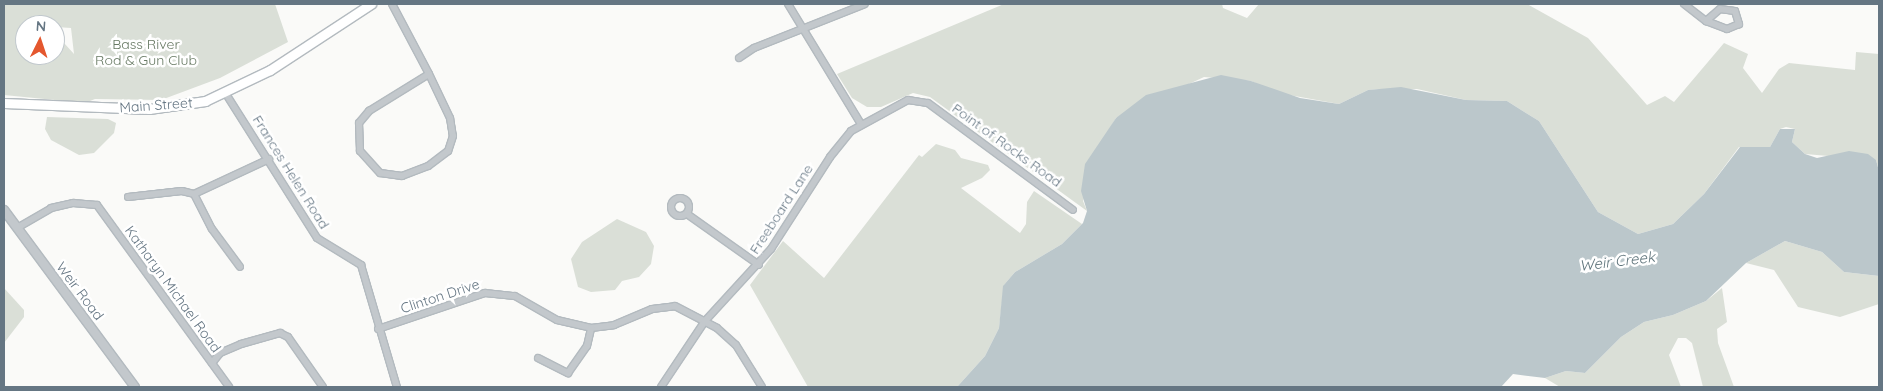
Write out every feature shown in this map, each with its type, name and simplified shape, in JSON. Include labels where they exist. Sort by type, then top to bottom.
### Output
[{"type":"main road","name":"Main Street","points":[[4,103],[149,109],[187,105],[226,94],[270,70],[371,4]]},
{"type":"street","points":[[392,4],[429,74],[452,122],[450,147],[434,163],[409,174],[395,177],[380,173],[360,151],[359,123],[369,111],[429,74]]},
{"type":"street","points":[[788,4],[861,124]]},
{"type":"street","points":[[739,58],[802,29],[865,4]]},
{"type":"street","points":[[1684,4],[1706,21],[1727,29],[1735,27],[1740,19],[1735,11],[1720,9],[1706,21]]},
{"type":"street","name":"Frances Helen Road","points":[[226,94],[269,158],[317,238],[362,265],[378,329],[397,387]]},
{"type":"street","name":"Freeboard Lane","points":[[661,387],[705,321],[759,265],[830,157],[861,124],[908,100],[925,102]]},
{"type":"street","name":"Point of Rocks Road","points":[[925,102],[1074,210]]},
{"type":"street","points":[[128,197],[182,191],[194,194],[269,158]]},
{"type":"street","points":[[194,194],[212,229],[240,267]]},
{"type":"street","name":"Katharyn Michael Road","points":[[17,228],[56,206],[98,205],[230,387]]},
{"type":"street","name":"Weir Road","points":[[4,210],[135,387]]},
{"type":"street","points":[[687,214],[759,265]]},
{"type":"street","name":"Clinton Drive","points":[[378,329],[485,293],[514,296],[557,320],[591,328],[614,326],[664,306],[682,308],[705,321],[736,345],[762,387]]},
{"type":"street","points":[[538,358],[568,373],[587,346],[591,328]]},
{"type":"street","points":[[212,363],[220,353],[274,332],[288,337],[323,387]]},
{"type":"green space","name":"Bass River Rod & Gun Club","points":[[4,4],[275,4],[288,42],[220,78],[161,100],[95,99],[85,103],[4,95]]},
{"type":"green space","points":[[1004,4],[1222,4],[1223,8],[1247,18],[1259,4],[1527,4],[1588,38],[1647,105],[1665,96],[1674,102],[1724,43],[1748,54],[1743,68],[1762,93],[1779,69],[1789,63],[1855,70],[1856,52],[1879,54],[1879,171],[1876,160],[1805,154],[1792,142],[1795,129],[1786,127],[1780,129],[1770,147],[1739,147],[1704,194],[1673,224],[1638,234],[1598,212],[1539,121],[1507,101],[1466,100],[1417,89],[1382,89],[1368,90],[1339,104],[1278,93],[1251,81],[1204,77],[1116,118],[1106,135],[1083,201],[1087,211],[930,97],[913,93],[881,107],[867,107],[852,98],[837,74]]},
{"type":"green space","points":[[47,117],[108,119],[116,123],[114,133],[94,153],[79,155],[51,140],[45,129]]},
{"type":"green space","points":[[936,144],[955,150],[961,158],[988,165],[990,170],[982,178],[961,188],[1020,233],[1026,224],[1027,202],[1034,191],[1082,224],[1062,244],[1015,272],[1004,285],[999,328],[985,356],[957,387],[808,387],[750,285],[783,241],[824,278],[919,155],[922,157]]},
{"type":"green space","points":[[617,219],[646,232],[654,246],[651,264],[639,277],[622,281],[615,290],[591,292],[578,287],[571,259],[582,242]]},
{"type":"green space","points":[[1785,241],[1822,252],[1844,272],[1879,276],[1879,304],[1840,317],[1798,307],[1774,270],[1746,263]]},
{"type":"green space","points":[[4,288],[24,310],[24,317],[4,343]]},
{"type":"green space","points":[[1722,288],[1727,322],[1717,329],[1718,343],[1734,387],[1703,387],[1692,343],[1686,338],[1678,338],[1669,355],[1681,387],[1560,387],[1545,378],[1566,371],[1585,373],[1621,337],[1644,322],[1673,315],[1706,301]]},
{"type":"water","name":"Weir Creek","points":[[1221,75],[1251,81],[1300,98],[1339,104],[1368,90],[1401,87],[1466,100],[1507,101],[1539,121],[1598,212],[1638,234],[1673,224],[1704,194],[1740,147],[1770,147],[1780,129],[1795,129],[1792,142],[1805,154],[1817,158],[1849,151],[1868,154],[1876,160],[1879,171],[1879,276],[1844,272],[1822,252],[1785,241],[1746,263],[1706,301],[1673,315],[1644,322],[1621,337],[1585,373],[1566,371],[1545,378],[1513,374],[1501,387],[957,387],[985,356],[999,328],[1003,286],[1015,272],[1062,244],[1083,223],[1087,211],[1081,191],[1085,164],[1116,118],[1146,95]]}]
